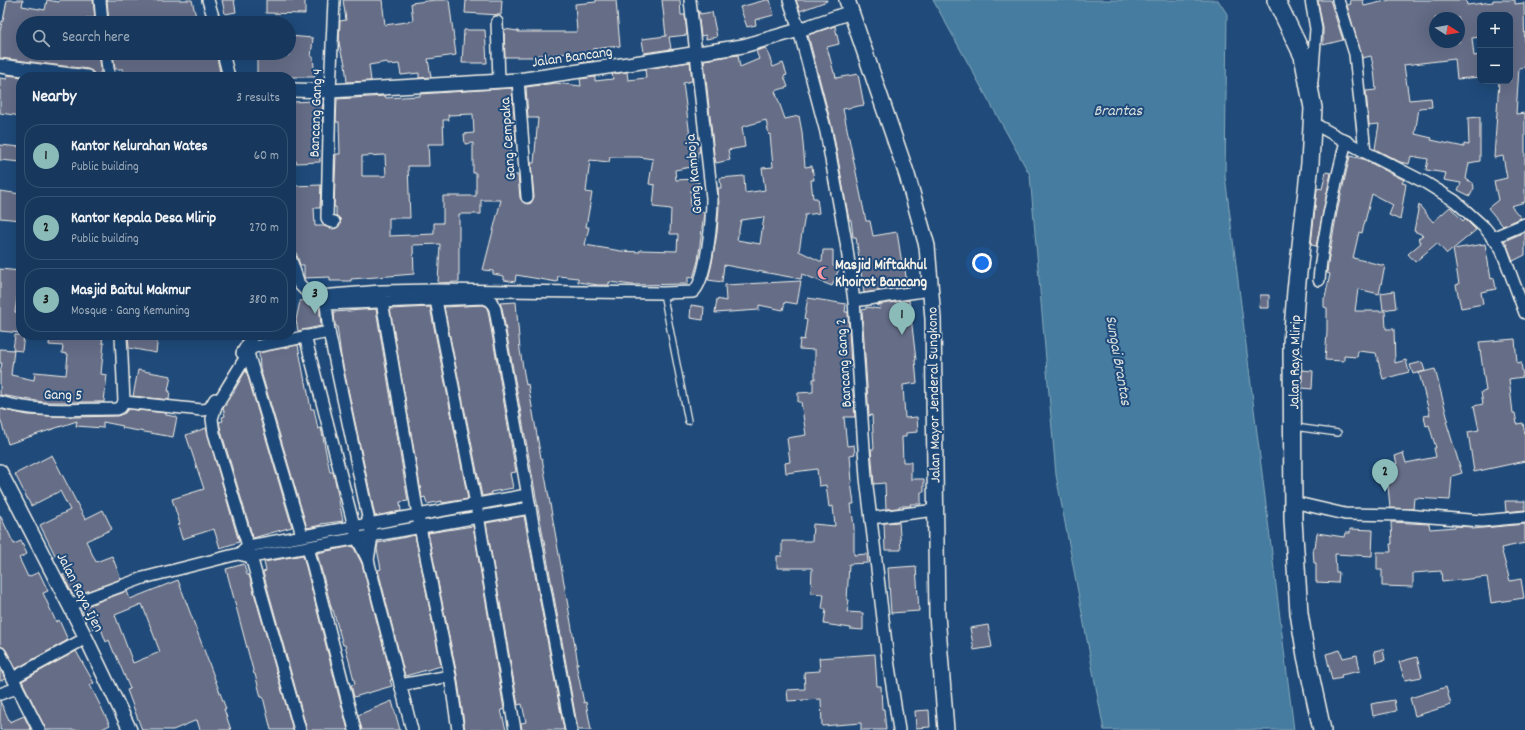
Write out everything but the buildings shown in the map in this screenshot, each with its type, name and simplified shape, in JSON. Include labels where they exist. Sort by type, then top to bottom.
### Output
[{"type":"main road","name":"Jalan Raya Mlirip","points":[[1276,0],[1303,56],[1311,94],[1313,123],[1292,343],[1293,502],[1299,613],[1306,656],[1322,730]]},
{"type":"main road","name":"Jalan Mayor Jenderal Sungkono","points":[[849,6],[907,175],[927,246],[933,319],[938,615],[946,730]]},
{"type":"street","points":[[100,0],[101,16]]},
{"type":"street","points":[[208,0],[213,16]]},
{"type":"street","name":"Bancang Gang 4","points":[[334,0],[327,218],[329,221],[334,222]]},
{"type":"street","name":"Gang Kamboja","points":[[663,293],[689,293],[697,289],[706,255],[712,213],[697,54],[690,0]]},
{"type":"street","name":"Bancang Gang 2","points":[[789,0],[799,30],[826,132],[846,242],[854,301],[866,478],[888,660],[899,730]]},
{"type":"street","points":[[1311,94],[1316,29],[1312,0]]},
{"type":"street","points":[[1338,0],[1355,54],[1365,152]]},
{"type":"street","name":"Jalan Bancang","points":[[296,90],[330,91],[518,80],[697,54],[743,46],[799,30],[849,6]]},
{"type":"street","points":[[497,22],[499,81]]},
{"type":"street","points":[[107,60],[108,72]]},
{"type":"street","points":[[225,60],[228,72]]},
{"type":"street","points":[[0,66],[47,72]]},
{"type":"street","name":"Gang Cempaka","points":[[518,80],[527,197]]},
{"type":"street","points":[[1313,123],[1365,152],[1426,183],[1455,201],[1485,228],[1501,248],[1525,313]]},
{"type":"street","points":[[1319,280],[1327,222],[1346,141]]},
{"type":"street","points":[[1492,238],[1525,224]]},
{"type":"street","points":[[296,275],[299,284],[308,292],[320,296],[382,297],[435,295],[663,293]]},
{"type":"street","points":[[854,301],[930,290]]},
{"type":"street","points":[[435,295],[484,298],[494,304],[527,495],[571,730]]},
{"type":"street","points":[[435,295],[476,504],[515,730]]},
{"type":"street","points":[[368,560],[372,536],[370,523],[329,332],[326,306],[328,303],[382,297]]},
{"type":"street","points":[[382,297],[420,527],[450,676],[458,730]]},
{"type":"street","points":[[296,338],[329,332]]},
{"type":"street","points":[[305,336],[357,538],[368,560],[412,730]]},
{"type":"street","points":[[121,340],[124,402],[202,410],[209,408],[249,340]]},
{"type":"street","points":[[284,340],[258,345],[250,350],[216,406],[212,419],[214,433],[248,546],[300,730]]},
{"type":"street","points":[[248,353],[302,535]]},
{"type":"street","name":"Gang 5","points":[[0,402],[30,408],[117,409],[121,407],[124,402]]},
{"type":"street","name":"Jalan Raya Ijen","points":[[0,471],[86,638],[130,730]]},
{"type":"street","points":[[69,605],[143,578],[238,554],[248,546],[527,495]]},
{"type":"street","points":[[1293,502],[1345,514],[1405,515],[1482,521],[1525,517]]},
{"type":"street","points":[[238,554],[251,558],[530,508]]},
{"type":"street","points":[[871,518],[936,510]]},
{"type":"street","points":[[308,547],[355,730]]},
{"type":"street","points":[[13,678],[86,638]]},
{"type":"street","points":[[0,653],[39,730]]},
{"type":"street","points":[[400,685],[450,676]]},
{"type":"street","points":[[0,694],[18,688]]},
{"type":"lane","points":[[663,293],[688,421]]},
{"type":"lane","points":[[1293,427],[1338,433]]},
{"type":"water","name":"Brantas","points":[[933,0],[1218,0],[1227,14],[1225,176],[1294,730],[1104,730],[1056,475],[1030,175]]},
{"type":"place","name":"Masjid Miftakhul Khoirot Bancang","points":[[824,273]]},
{"type":"place","name":"Masjid Baitul Makmur","points":[[315,314]]},
{"type":"place","name":"Kantor Kelurahan Wates","points":[[902,335]]},
{"type":"place","name":"Kantor Kepala Desa Mlirip","points":[[1385,492]]},
{"type":"water label","name":"Sungai Brantas","points":[[1120,360]]}]
